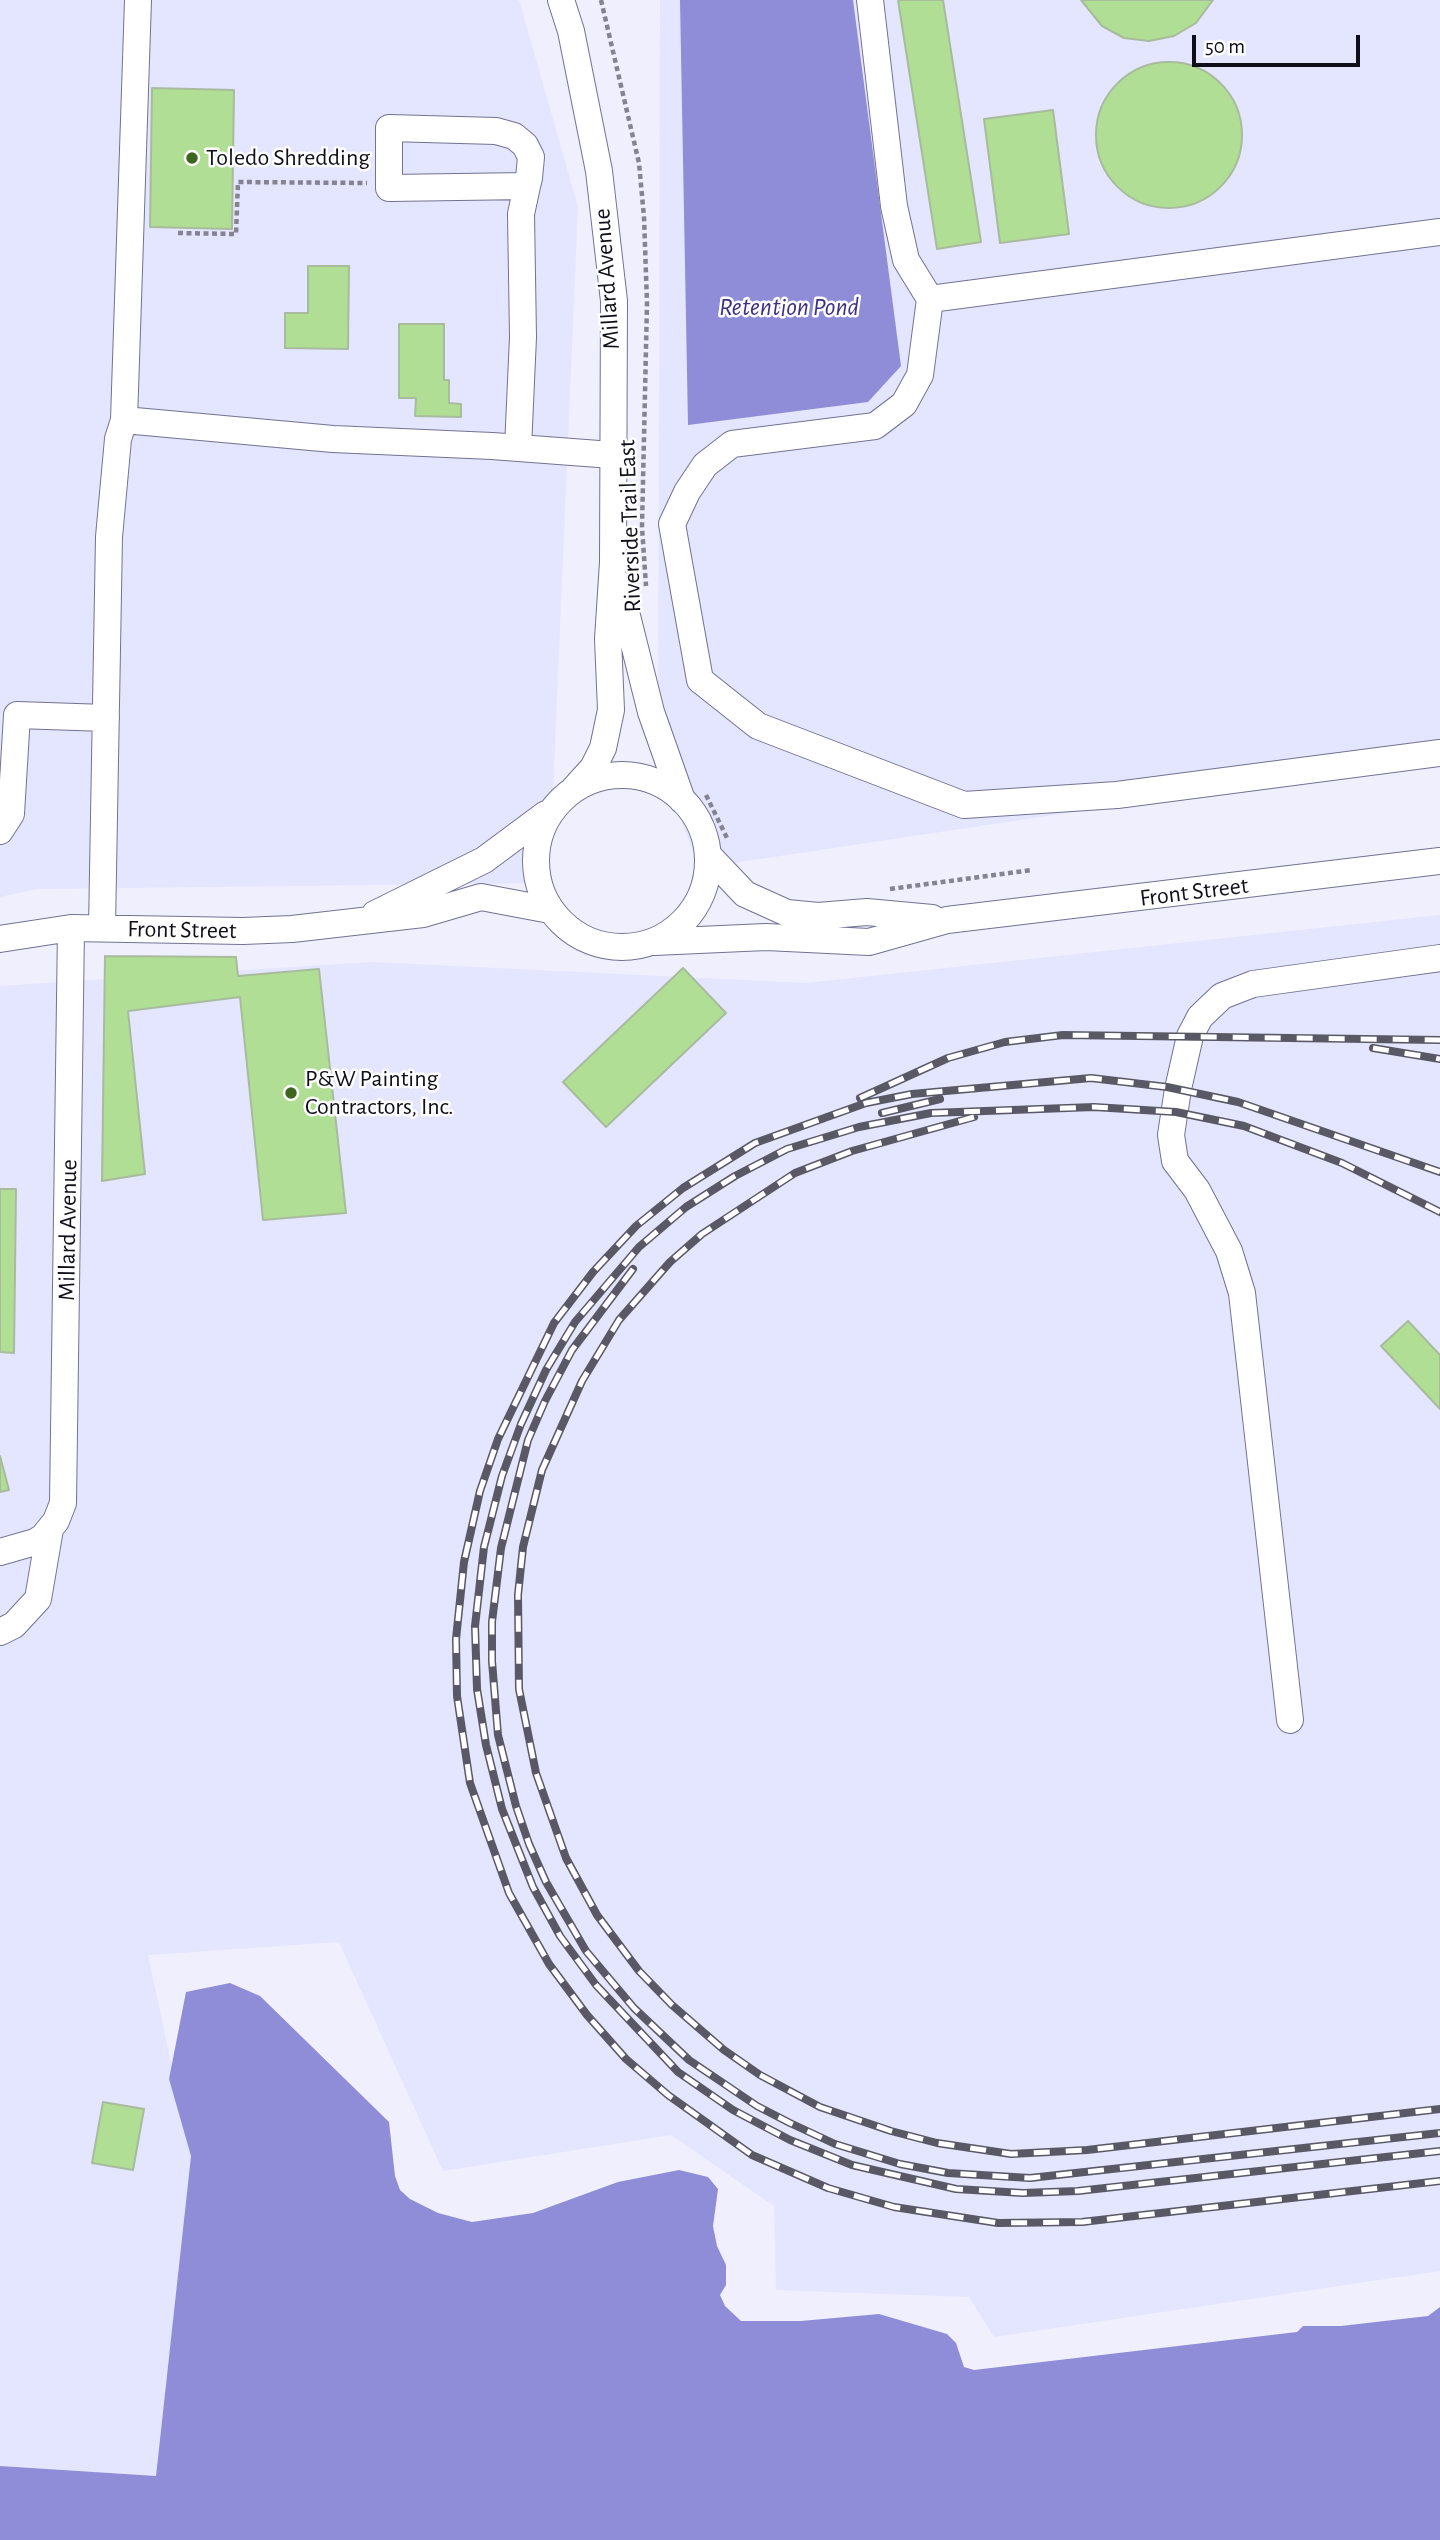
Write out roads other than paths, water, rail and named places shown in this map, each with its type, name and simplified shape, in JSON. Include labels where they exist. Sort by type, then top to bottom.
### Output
[{"type":"street","points":[[102,928],[109,537],[118,439],[124,420],[138,0]]},
{"type":"street","name":"Millard Avenue","points":[[561,0],[571,31],[599,171],[614,301],[609,723],[598,759],[574,789]]},
{"type":"street","points":[[870,0],[894,206],[906,260],[930,299],[920,375],[904,404],[875,426],[732,444],[705,465],[687,492],[672,524],[700,680],[758,726],[964,805],[1117,796],[1440,752]]},
{"type":"street","points":[[518,448],[523,337],[521,214],[527,186],[531,157],[525,145],[514,136],[496,131],[389,128],[389,188],[527,186]]},
{"type":"street","points":[[930,299],[1440,232]]},
{"type":"street","points":[[124,420],[333,439],[612,455]]},
{"type":"street","name":"Millard Avenue","points":[[613,562],[651,712],[692,791]]},
{"type":"street","points":[[0,831],[11,814],[17,715],[106,718]]},
{"type":"street","points":[[630,776],[692,791],[700,824],[719,850],[694,910],[679,927],[654,942],[626,948],[599,945],[569,930],[550,910],[538,883],[536,854],[543,826],[554,807],[574,789],[601,778],[630,776]]},
{"type":"street","name":"Front Street","points":[[364,920],[484,860],[554,807]]},
{"type":"street","name":"Front Street","points":[[719,850],[745,894],[787,913],[818,916],[867,912],[947,920]]},
{"type":"street","name":"Front Street","points":[[654,942],[766,937],[869,942],[947,920],[1440,861]]},
{"type":"street","name":"Front Street","points":[[0,939],[71,928],[243,931],[423,914],[481,897],[550,910]]},
{"type":"street","name":"Millard Avenue","points":[[0,1632],[14,1625],[38,1598],[50,1529],[63,1503],[71,928]]},
{"type":"street","points":[[1290,1720],[1242,1293],[1229,1251],[1196,1190],[1175,1161],[1171,1135],[1178,1089],[1190,1036],[1200,1017],[1222,996],[1253,984],[1440,958]]},
{"type":"street","points":[[0,1552],[35,1542],[50,1529]]},
{"type":"water","name":"Retention Pond","points":[[680,0],[853,0],[901,366],[868,402],[688,425]]},
{"type":"water","points":[[230,1983],[260,1996],[389,2122],[395,2176],[400,2190],[410,2199],[438,2213],[472,2222],[533,2213],[618,2182],[679,2170],[708,2177],[718,2189],[713,2226],[717,2246],[726,2265],[726,2285],[720,2295],[725,2306],[741,2321],[801,2321],[879,2314],[947,2334],[956,2343],[964,2367],[974,2370],[1297,2332],[1303,2326],[1341,2326],[1428,2316],[1440,2307],[1440,2540],[0,2540],[0,2466],[156,2476],[191,2156],[169,2079],[186,1992]]},
{"type":"railway","points":[[860,1098],[948,1058],[1005,1042],[1063,1035],[1440,1040]]},
{"type":"railway","points":[[1373,1048],[1440,1059]]},
{"type":"railway","points":[[1440,1172],[1238,1102],[1167,1087],[1091,1078],[912,1094],[866,1103],[755,1143],[683,1188],[636,1226],[593,1272],[554,1323],[498,1439],[480,1491],[464,1562],[456,1639],[457,1696],[470,1783],[509,1893],[549,1964],[587,2015],[626,2059],[668,2095],[752,2155],[828,2188],[894,2207],[998,2223],[1082,2222],[1440,2181]]},
{"type":"railway","points":[[882,1113],[940,1099]]},
{"type":"railway","points":[[1440,1212],[1342,1163],[1244,1126],[1176,1112],[1094,1107],[931,1113],[859,1127],[787,1149],[735,1176],[686,1207],[639,1247],[575,1322],[546,1370],[521,1424],[502,1476],[484,1547],[475,1626],[477,1689],[486,1745],[502,1809],[533,1887],[560,1936],[596,1985],[678,2072],[733,2110],[790,2140],[852,2165],[956,2189],[1023,2193],[1078,2191],[1440,2151]]},
{"type":"railway","points":[[974,1117],[852,1151],[795,1173],[702,1234],[670,1262],[619,1320],[582,1381],[542,1470],[523,1547],[518,1595],[519,1689],[536,1773],[566,1858],[597,1915],[639,1971],[672,2005],[724,2050],[760,2075],[820,2107],[891,2131],[937,2143],[1011,2154],[1087,2150],[1440,2109]]},
{"type":"railway","points":[[633,1269],[572,1350],[528,1440],[501,1548],[492,1622],[492,1661],[498,1735],[516,1806],[529,1844],[546,1882],[586,1951],[634,2008],[689,2060],[757,2106],[835,2144],[900,2164],[948,2173],[1030,2178],[1440,2133]]},
{"type":"place","name":"Toledo Shredding","points":[[192,158]]},
{"type":"place","name":"P&W Painting Contractors, Inc.","points":[[291,1093]]}]
